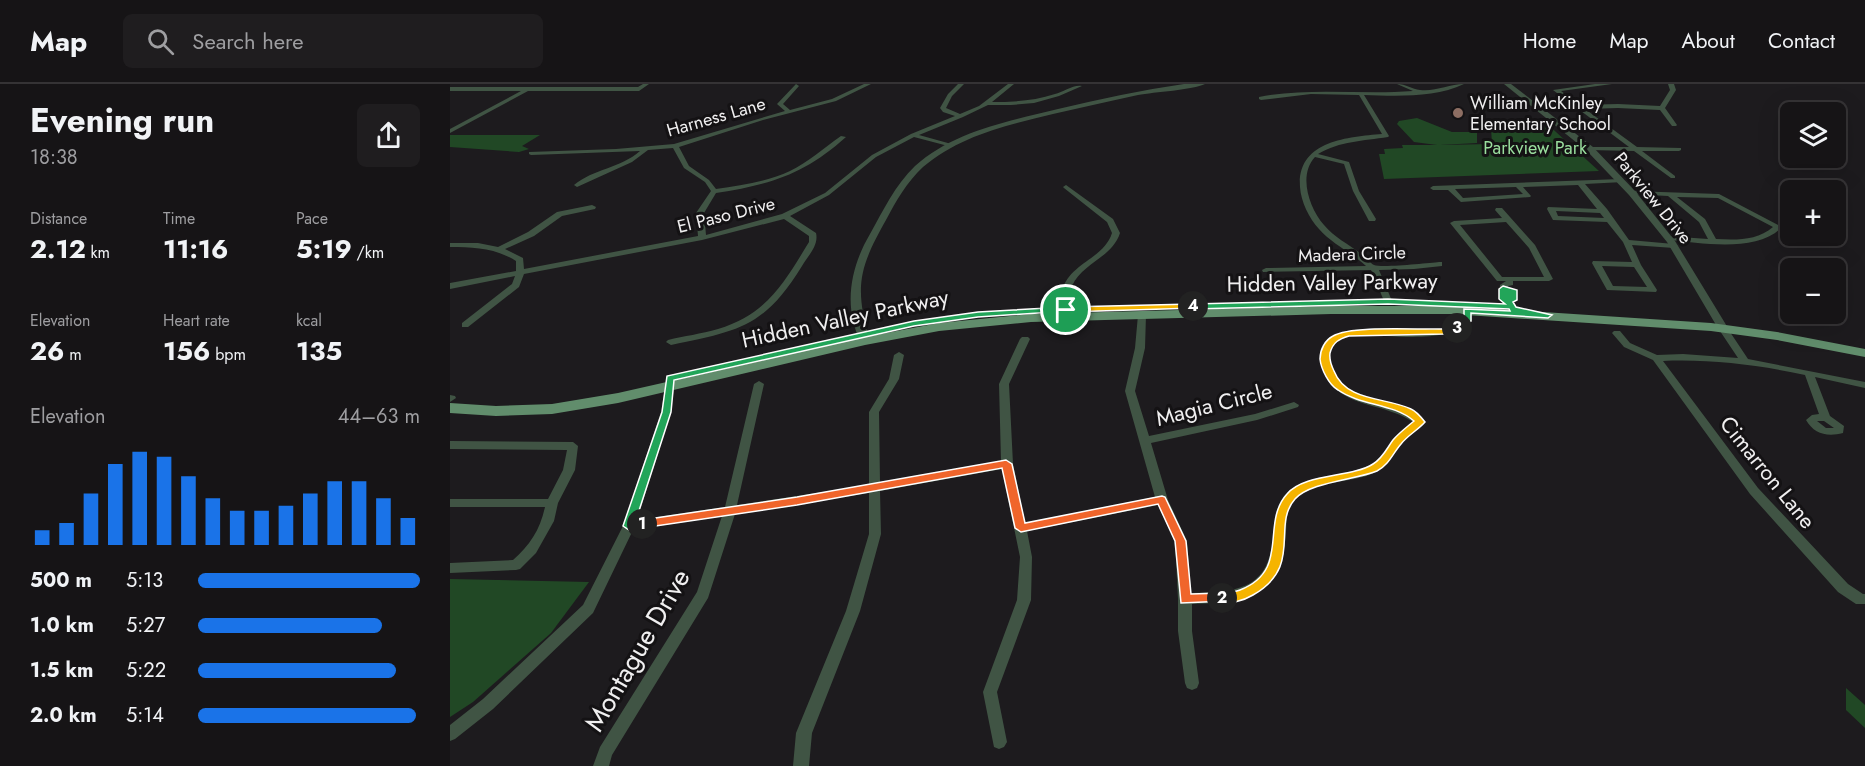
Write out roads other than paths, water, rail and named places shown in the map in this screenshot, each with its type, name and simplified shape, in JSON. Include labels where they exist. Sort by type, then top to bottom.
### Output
[{"type":"main road","name":"Hidden Valley Parkway","points":[[450,408],[496,411],[552,409],[864,338],[914,324],[978,315],[1066,310],[1388,301],[1509,304],[1721,324]]},
{"type":"main road","points":[[1331,310],[1340,306],[1379,305],[1388,301],[1400,305],[1438,306],[1451,310]]},
{"type":"main road","points":[[1509,304],[1514,309],[1548,315]]},
{"type":"main road","name":"Hidden Valley Parkway","points":[[864,338],[975,322],[1331,310],[1451,310],[1721,324]]},
{"type":"main road","points":[[1721,324],[1865,345]]},
{"type":"main road","points":[[1721,324],[1865,353]]},
{"type":"main road","name":"Hidden Valley Parkway","points":[[450,398],[507,401],[559,399],[670,383]]},
{"type":"street","points":[[450,89],[639,89],[646,84]]},
{"type":"street","name":"Harness Lane","points":[[531,153],[645,150],[675,146],[848,95],[868,84]]},
{"type":"street","points":[[961,116],[943,108],[950,95],[962,84]]},
{"type":"street","name":"El Paso Drive","points":[[450,286],[702,238],[785,216],[827,194],[857,168],[913,135],[987,103],[1011,84]]},
{"type":"street","points":[[864,338],[854,286],[862,254],[905,182],[922,165],[952,145],[998,127],[1140,92],[1202,84]]},
{"type":"street","points":[[1400,84],[1419,93]]},
{"type":"street","points":[[1261,98],[1323,92],[1419,93],[1461,84]]},
{"type":"street","name":"Parkview Drive","points":[[1507,84],[1590,149],[1632,193],[1671,242],[1744,360]]},
{"type":"street","points":[[1609,84],[1556,90],[1673,177]]},
{"type":"street","points":[[1662,108],[1672,90],[1671,84]]},
{"type":"street","points":[[789,112],[780,104],[796,86]]},
{"type":"street","points":[[987,103],[1030,102],[1059,95],[1079,86]]},
{"type":"street","points":[[450,132],[528,89]]},
{"type":"street","points":[[1361,94],[1386,136],[1346,140],[1326,147],[1303,166],[1302,176],[1306,196],[1316,221],[1373,268],[1388,301]]},
{"type":"street","points":[[1580,107],[1662,108]]},
{"type":"street","points":[[1662,108],[1674,124]]},
{"type":"street","points":[[913,135],[952,145]]},
{"type":"street","points":[[702,238],[700,213],[714,191],[748,186],[784,175],[801,167],[843,137]]},
{"type":"street","points":[[675,146],[686,167],[707,180],[714,191]]},
{"type":"street","points":[[1590,149],[1679,149]]},
{"type":"street","points":[[577,185],[637,157],[645,150]]},
{"type":"street","points":[[1314,155],[1347,163],[1356,191],[1372,219]]},
{"type":"street","points":[[1433,188],[1621,181]]},
{"type":"street","points":[[1580,183],[1627,242],[1637,265],[1653,290],[1611,288],[1596,262],[1637,265]]},
{"type":"street","points":[[1450,188],[1461,200],[1528,196],[1518,185]]},
{"type":"street","points":[[1066,187],[1110,221],[1116,233],[1111,245],[1074,275],[1068,287],[1066,310]]},
{"type":"street","points":[[1627,242],[1751,240],[1779,228],[1776,224],[1754,216],[1719,196],[1632,193]]},
{"type":"street","points":[[1671,195],[1702,221],[1713,241]]},
{"type":"street","points":[[501,248],[531,234],[560,214],[592,207]]},
{"type":"street","points":[[1604,211],[1551,209],[1556,218],[1611,220]]},
{"type":"street","points":[[1499,210],[1532,247],[1549,279],[1508,285]]},
{"type":"street","points":[[671,342],[726,329],[746,321],[768,306],[813,243],[813,235],[785,216]]},
{"type":"street","points":[[1509,220],[1454,223],[1500,279],[1508,285],[1513,300],[1509,304]]},
{"type":"street","points":[[450,245],[483,245],[501,248],[520,260],[520,273],[516,285],[465,325]]},
{"type":"street","name":"Madera Circle","points":[[1266,270],[1438,264]]},
{"type":"street","points":[[1185,599],[1241,596],[1261,585],[1278,561],[1282,508],[1293,494],[1306,487],[1376,468],[1389,456],[1397,441],[1420,422],[1408,411],[1360,398],[1339,387],[1327,369],[1325,352],[1328,344],[1336,337],[1365,331],[1395,334],[1444,332],[1464,324],[1468,320],[1467,311]]},
{"type":"street","points":[[1142,315],[1140,348],[1130,391],[1162,500],[1181,541],[1185,631],[1192,682]]},
{"type":"street","points":[[1617,333],[1627,345],[1656,358],[1744,360],[1865,385]]},
{"type":"street","points":[[999,742],[990,692],[1024,600],[1026,557],[1006,464],[1004,384],[1025,339]]},
{"type":"street","points":[[801,766],[804,733],[853,611],[875,534],[874,412],[894,379],[899,355]]},
{"type":"street","name":"Cimarron Lane","points":[[1656,358],[1754,491],[1843,588],[1863,599]]},
{"type":"street","points":[[1809,374],[1826,418]]},
{"type":"street","points":[[450,735],[488,704],[588,609],[629,526],[666,412],[670,383]]},
{"type":"street","name":"Montague Drive","points":[[601,766],[605,752],[703,594],[730,510],[759,384]]},
{"type":"street","name":"Magia Circle","points":[[1144,441],[1257,417],[1294,405]]},
{"type":"street","points":[[450,445],[573,446],[569,470],[552,503],[548,521],[532,550],[516,565],[450,568]]},
{"type":"street","points":[[629,526],[875,488],[1006,464]]},
{"type":"street","points":[[1021,528],[1162,500]]},
{"type":"street","points":[[450,503],[552,503]]},
{"type":"place","name":"William McKinley Elementary School","points":[[1458,113]]},
{"type":"park label","name":"Parkview Park","points":[[1535,148]]}]
